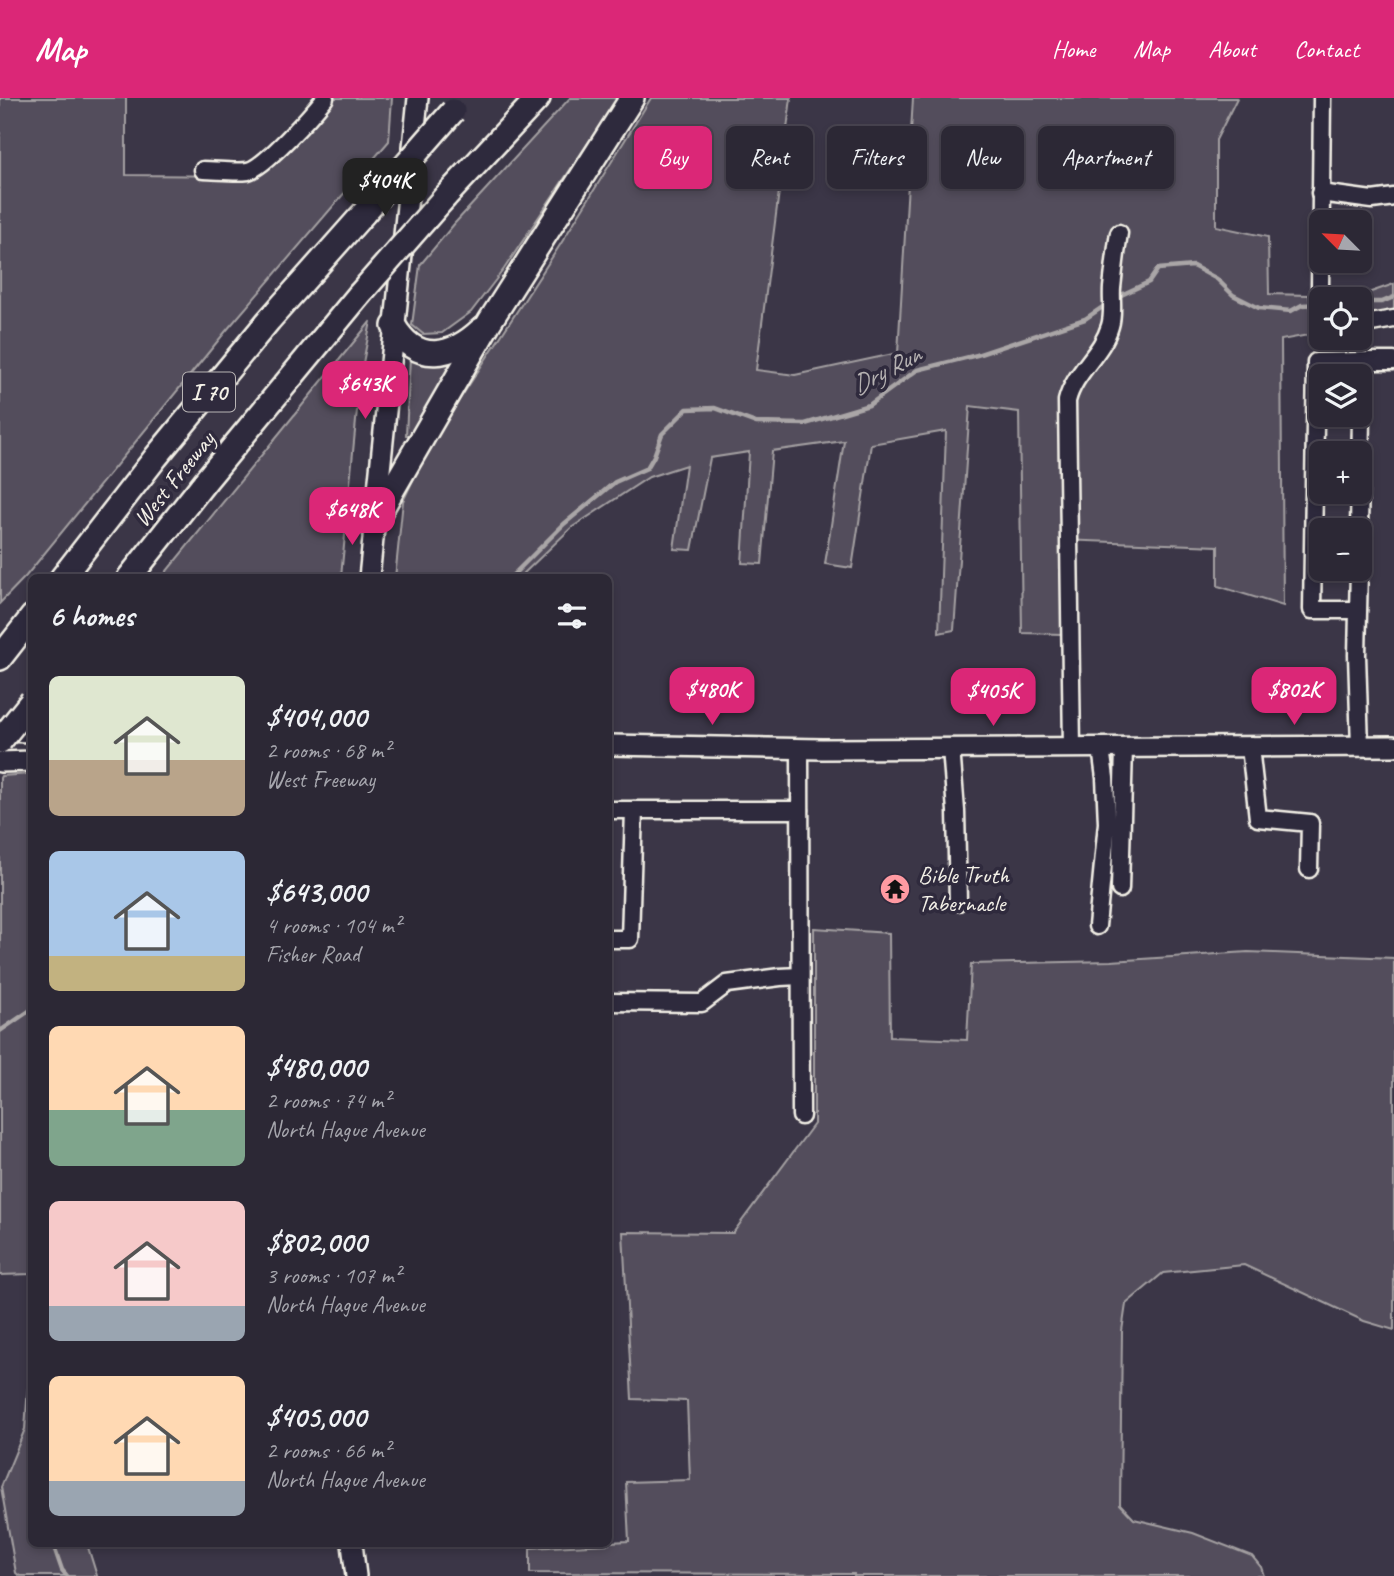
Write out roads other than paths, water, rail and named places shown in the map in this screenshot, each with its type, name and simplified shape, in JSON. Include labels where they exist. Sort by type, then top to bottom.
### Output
[{"type":"highway","name":"West Freeway","points":[[132,574],[359,295],[444,197],[538,98]]},
{"type":"highway","points":[[376,520],[490,321],[632,98]]},
{"type":"highway","name":"West Freeway","points":[[65,574],[260,330],[459,105]]},
{"type":"highway","points":[[394,326],[407,343],[416,349],[438,353],[460,347],[490,321]]},
{"type":"highway","points":[[0,658],[28,622]]},
{"type":"highway","points":[[0,741],[28,706]]},
{"type":"main road","points":[[369,574],[418,98]]},
{"type":"main road","points":[[0,732],[28,732]]},
{"type":"main road","points":[[612,745],[800,748],[1394,746]]},
{"type":"main road","points":[[0,762],[28,761]]},
{"type":"main road","points":[[352,1547],[356,1576]]},
{"type":"street","points":[[202,170],[249,171],[262,163],[325,98]]},
{"type":"street","points":[[1321,287],[1322,98]]},
{"type":"street","points":[[1320,193],[1372,200],[1394,197]]},
{"type":"street","points":[[1072,748],[1067,401],[1069,390],[1102,343],[1110,326],[1119,233]]},
{"type":"street","points":[[1372,322],[1394,319]]},
{"type":"street","points":[[1359,518],[1362,361]]},
{"type":"street","points":[[1358,610],[1312,610],[1316,362],[1394,361]]},
{"type":"street","points":[[1359,581],[1357,655],[1360,747]]},
{"type":"street","points":[[1250,747],[1258,818],[1310,823],[1310,869]]},
{"type":"street","points":[[800,748],[801,1116]]},
{"type":"street","points":[[951,748],[956,811],[958,902]]},
{"type":"street","points":[[1097,926],[1107,823],[1101,748]]},
{"type":"street","points":[[1120,890],[1124,748]]},
{"type":"street","points":[[612,810],[800,810]]},
{"type":"street","points":[[612,939],[630,939],[634,810]]},
{"type":"street","points":[[612,1002],[702,1003],[727,984],[780,976],[800,976]]},
{"type":"waterway","name":"Dry Run","points":[[1117,297],[1149,282],[1158,269],[1193,266],[1217,279],[1233,295],[1259,308],[1291,311],[1309,305]]},
{"type":"waterway","name":"Dry Run","points":[[1372,302],[1382,302],[1394,297]]},
{"type":"waterway","name":"Dry Run","points":[[514,574],[564,524],[615,482],[647,468],[662,434],[687,409],[715,408],[756,423],[805,424],[869,405],[917,370],[977,355],[1085,319],[1107,304]]},
{"type":"waterway","points":[[0,1031],[28,1012]]},
{"type":"waterway","name":"Dry Run","points":[[54,1547],[62,1570],[67,1576]]},
{"type":"place","name":"Bible Truth Tabernacle","points":[[895,889]]}]
